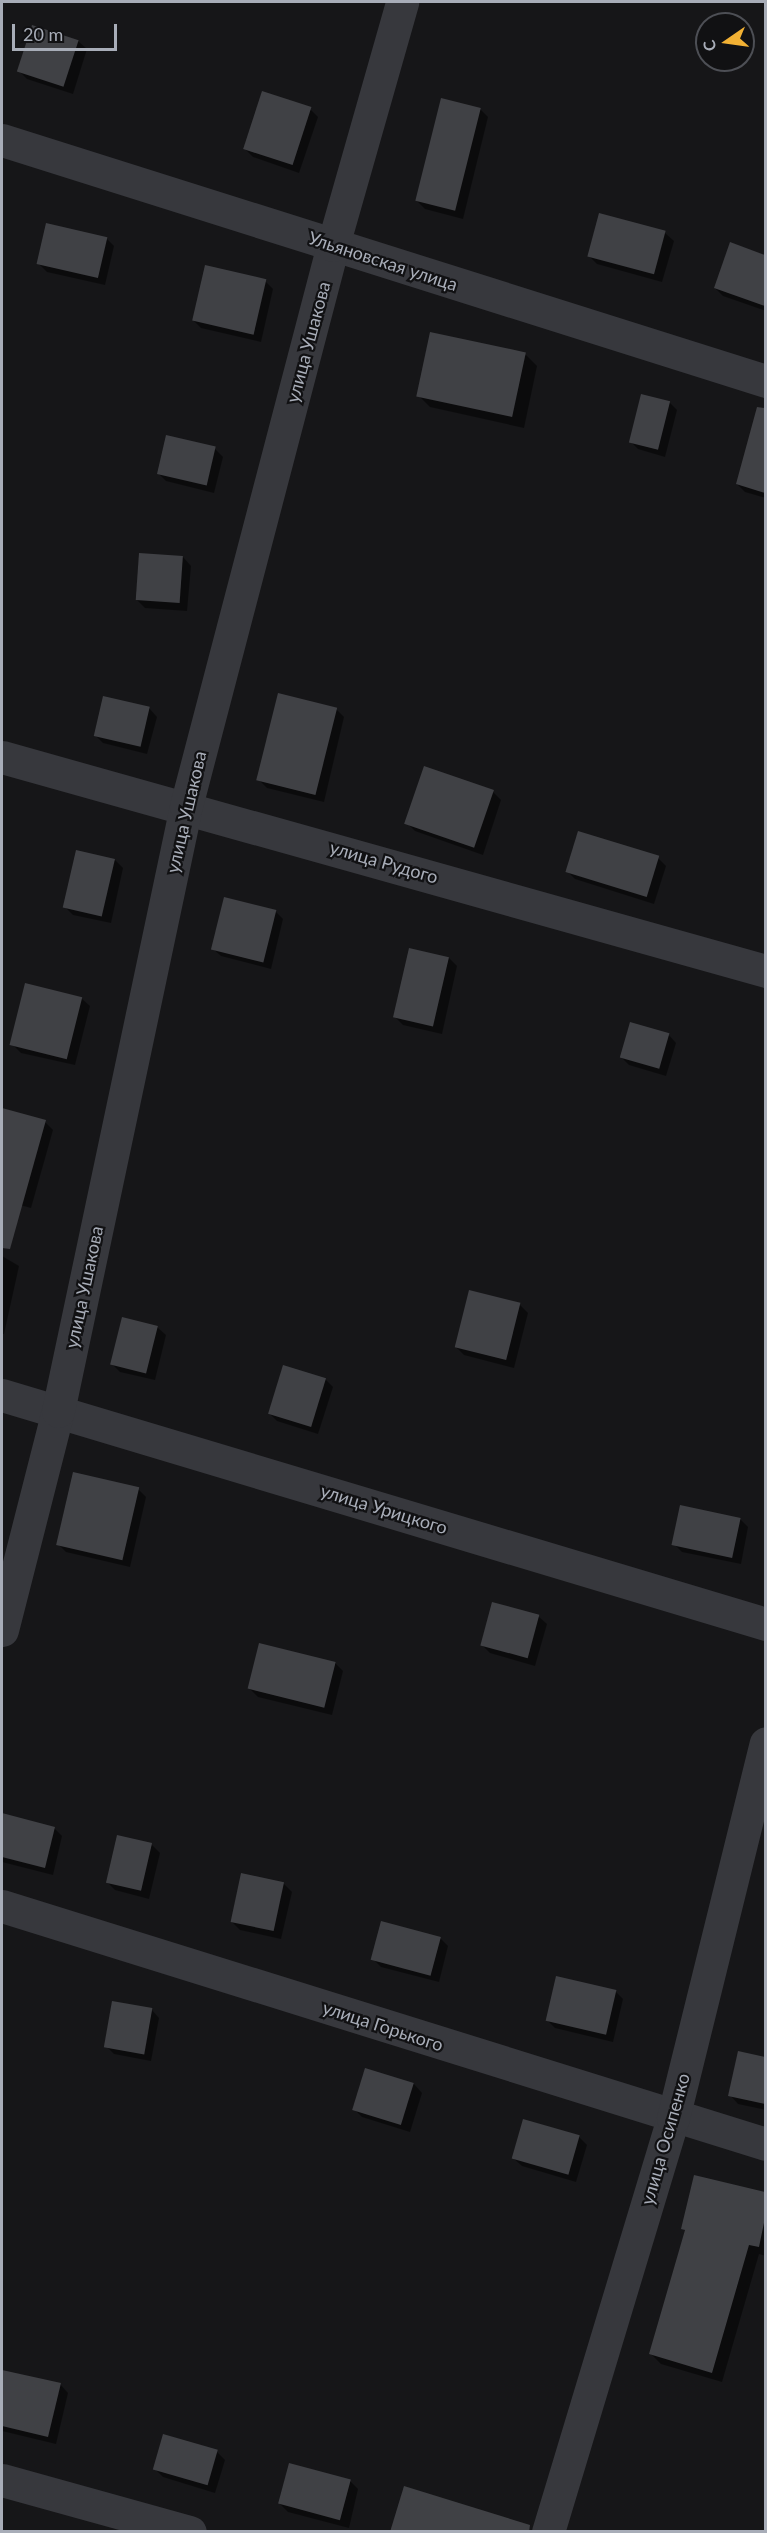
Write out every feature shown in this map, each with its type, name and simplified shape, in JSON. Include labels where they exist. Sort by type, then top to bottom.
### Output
[{"type":"street","name":"улица Ушакова","points":[[2,1630],[58,1411],[186,806],[333,245],[402,2]]},
{"type":"street","name":"Ульяновская улица","points":[[2,140],[765,381]]},
{"type":"street","name":"улица Рудого","points":[[2,757],[186,806],[765,971]]},
{"type":"street","name":"улица Урицкого","points":[[2,1395],[765,1624]]},
{"type":"street","name":"улица Осипенко","points":[[548,2532],[674,2118],[765,1743]]},
{"type":"street","name":"улица Горького","points":[[2,1906],[674,2118],[765,2144]]},
{"type":"street","points":[[2,2480],[190,2532]]},
{"type":"building","points":[[32,25],[79,40],[63,87],[17,72]]},
{"type":"building","points":[[262,91],[311,107],[293,165],[243,149]]},
{"type":"building","points":[[441,98],[481,108],[455,211],[415,201]]},
{"type":"building","points":[[599,213],[666,231],[654,274],[587,256]]},
{"type":"building","points":[[46,223],[107,237],[98,278],[37,264]]},
{"type":"building","points":[[730,242],[765,255],[765,306],[714,288]]},
{"type":"building","points":[[205,265],[266,279],[254,335],[192,321]]},
{"type":"building","points":[[430,332],[526,352],[512,417],[416,397]]},
{"type":"building","points":[[641,394],[670,401],[658,450],[629,443]]},
{"type":"building","points":[[757,407],[765,408],[765,493],[736,484]]},
{"type":"building","points":[[166,435],[216,446],[207,485],[157,474]]},
{"type":"building","points":[[139,553],[183,556],[180,603],[136,600]]},
{"type":"building","points":[[278,693],[337,708],[315,795],[256,780]]},
{"type":"building","points":[[103,696],[150,707],[141,747],[94,736]]},
{"type":"building","points":[[424,766],[494,790],[474,848],[404,824]]},
{"type":"building","points":[[578,831],[659,856],[647,897],[565,872]]},
{"type":"building","points":[[76,850],[115,859],[102,916],[63,907]]},
{"type":"building","points":[[224,897],[276,910],[263,962],[211,949]]},
{"type":"building","points":[[409,948],[449,957],[433,1026],[393,1017]]},
{"type":"building","points":[[25,983],[82,997],[67,1059],[10,1045]]},
{"type":"building","points":[[630,1022],[669,1033],[659,1069],[620,1058]]},
{"type":"building","points":[[2,1108],[46,1120],[10,1249],[2,1248]]},
{"type":"building","points":[[469,1290],[520,1303],[506,1360],[455,1347]]},
{"type":"building","points":[[122,1317],[158,1326],[146,1373],[110,1365]]},
{"type":"building","points":[[283,1365],[326,1378],[311,1427],[268,1414]]},
{"type":"building","points":[[73,1472],[139,1487],[122,1560],[56,1545]]},
{"type":"building","points":[[680,1505],[741,1518],[732,1558],[671,1545]]},
{"type":"building","points":[[492,1602],[539,1615],[528,1658],[480,1645]]},
{"type":"building","points":[[259,1643],[336,1662],[324,1708],[248,1689]]},
{"type":"building","points":[[2,1813],[55,1827],[45,1868],[2,1857]]},
{"type":"building","points":[[117,1835],[152,1843],[141,1891],[106,1883]]},
{"type":"building","points":[[241,1873],[284,1882],[274,1931],[231,1922]]},
{"type":"building","points":[[381,1921],[441,1937],[431,1976],[371,1960]]},
{"type":"building","points":[[556,1976],[616,1990],[606,2035],[546,2021]]},
{"type":"building","points":[[112,2001],[152,2008],[144,2054],[104,2047]]},
{"type":"building","points":[[738,2051],[765,2057],[765,2104],[728,2096]]},
{"type":"building","points":[[365,2068],[414,2083],[401,2125],[352,2110]]},
{"type":"building","points":[[523,2119],[580,2135],[568,2175],[512,2158]]},
{"type":"building","points":[[694,2175],[765,2192],[765,2218],[759,2247],[749,2245],[712,2373],[649,2354],[685,2230],[681,2229]]},
{"type":"building","points":[[2,2370],[61,2383],[48,2437],[2,2426]]},
{"type":"building","points":[[163,2434],[218,2450],[208,2485],[153,2470]]},
{"type":"building","points":[[289,2463],[351,2480],[340,2520],[278,2504]]},
{"type":"building","points":[[404,2486],[530,2525],[529,2532],[390,2532]]}]
